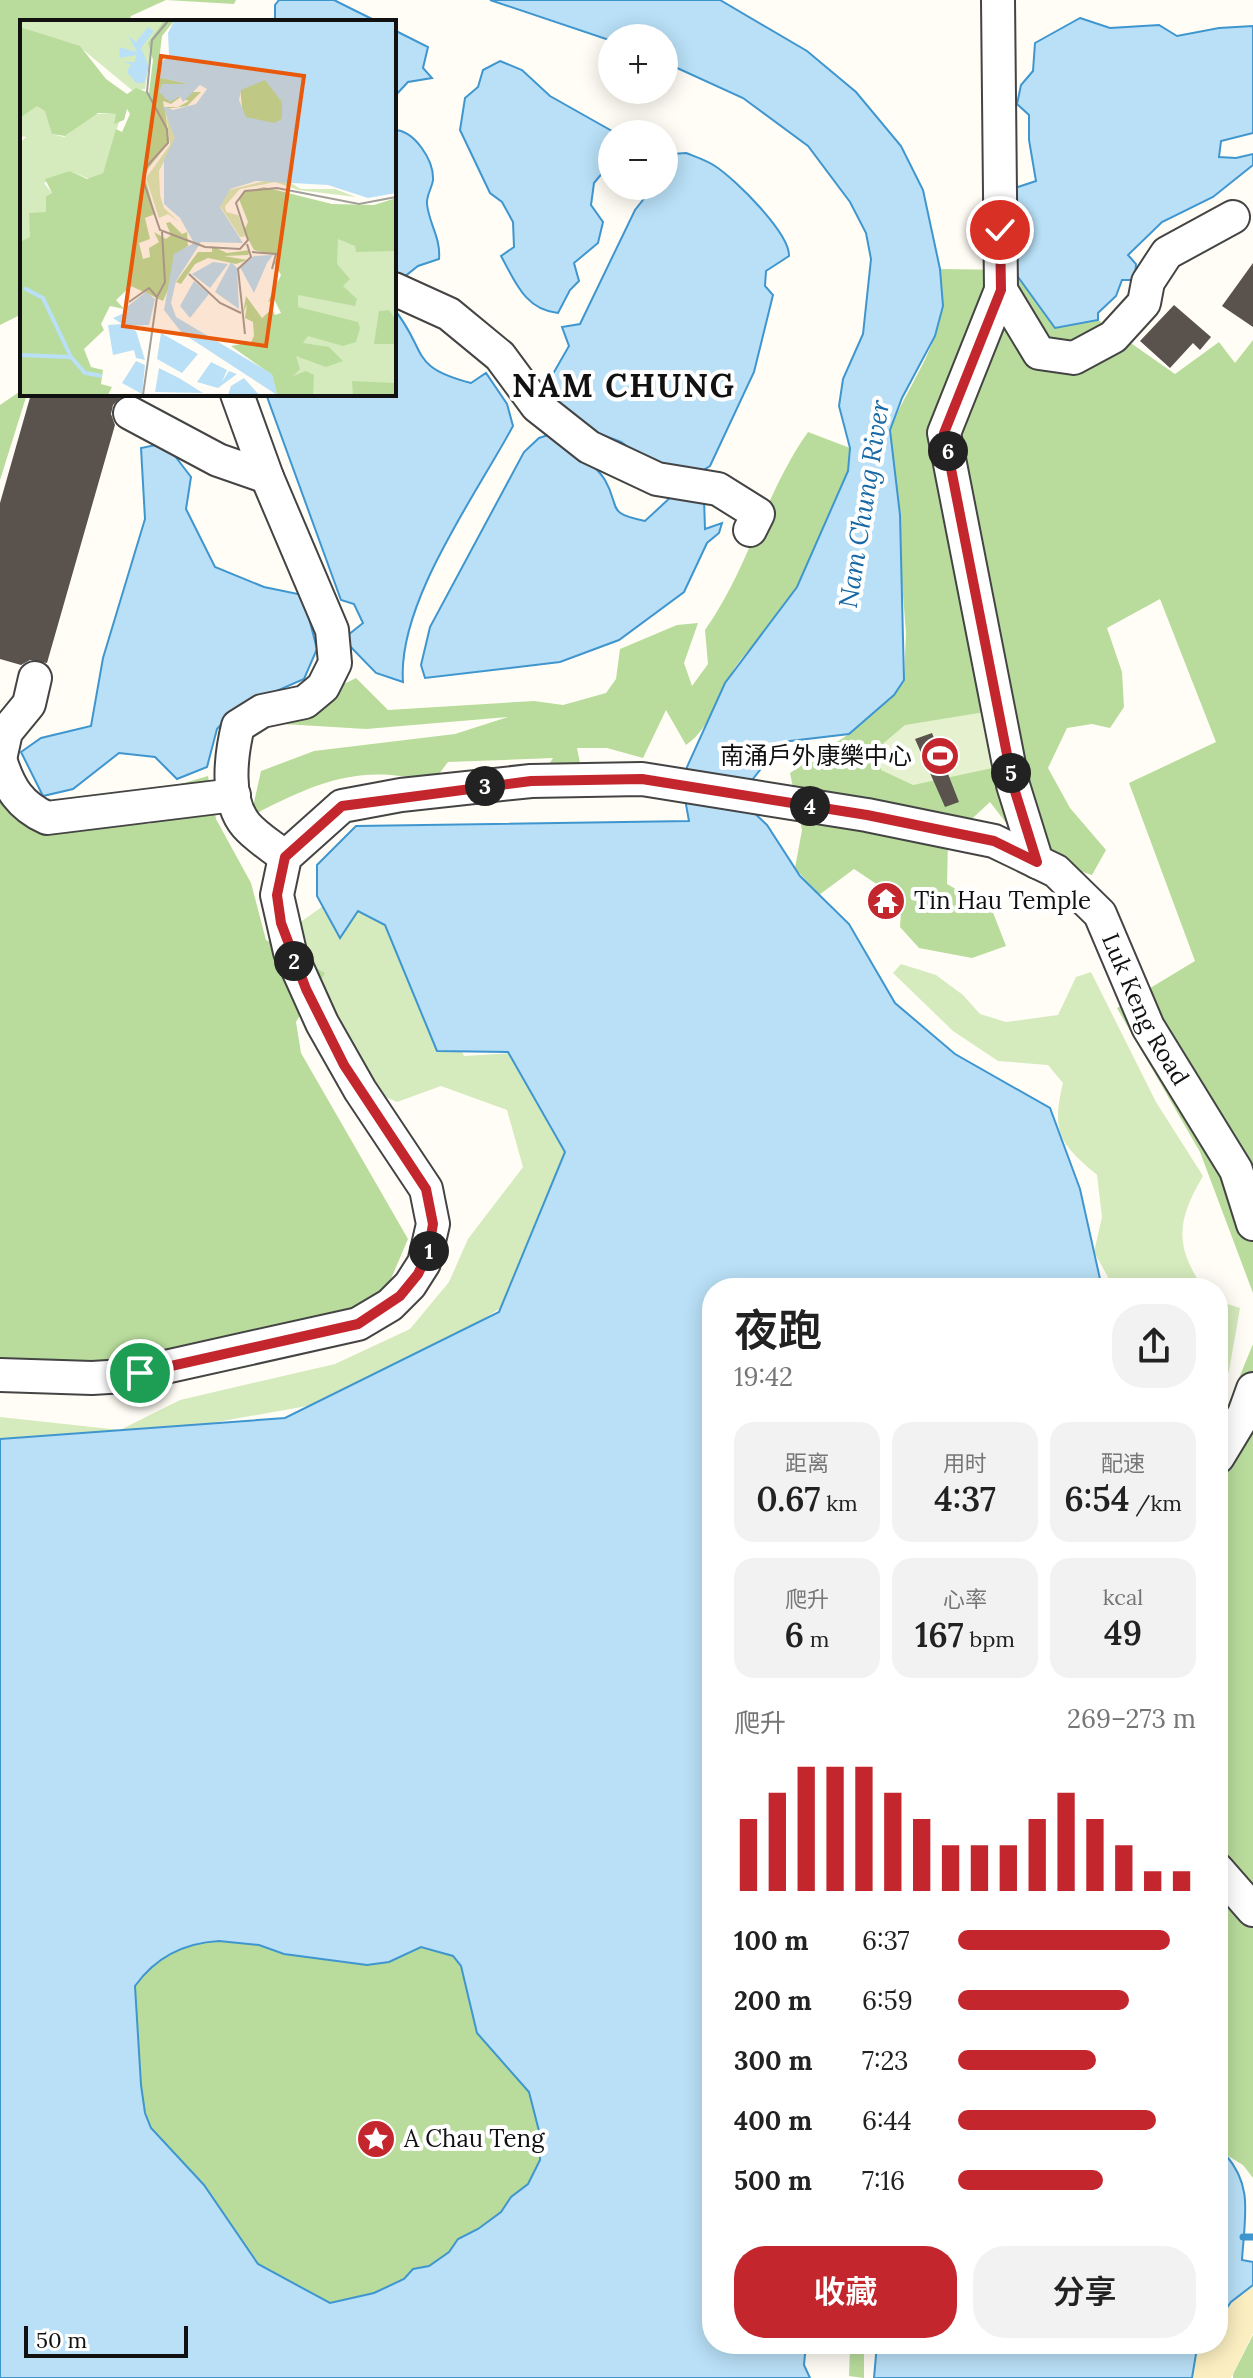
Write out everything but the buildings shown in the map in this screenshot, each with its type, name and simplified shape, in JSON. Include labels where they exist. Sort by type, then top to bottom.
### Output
[{"type":"street","points":[[998,0],[1001,290],[944,433],[1013,785],[1037,862]]},
{"type":"street","points":[[1001,290],[1039,353],[1074,358],[1113,337],[1144,303],[1148,282],[1167,253],[1233,217]]},
{"type":"street","points":[[396,290],[459,323],[500,356],[537,406],[589,447],[657,479],[718,489],[758,514],[750,530]]},
{"type":"street","points":[[0,1375],[125,1376],[345,1328],[390,1305],[410,1285],[424,1263],[433,1224],[426,1189],[344,1065],[284,936],[277,895],[285,857],[244,824],[234,795],[231,753],[238,726],[262,711],[305,702],[323,687],[335,663],[332,630],[267,477],[238,396]]},
{"type":"street","points":[[130,413],[218,460],[267,477]]},
{"type":"street","points":[[35,678],[29,704],[6,732],[0,759],[8,782],[26,809],[47,818],[234,795]]},
{"type":"street","name":"Luk Keng Road","points":[[285,857],[342,806],[531,781],[642,779],[994,841],[1056,871],[1100,914],[1148,1027],[1236,1170],[1253,1224]]},
{"type":"street","points":[[1228,1440],[1244,1414],[1253,1389]]},
{"type":"street","points":[[1228,1881],[1253,1910]]},
{"type":"green space","points":[[0,0],[166,0],[131,16],[130,20],[20,20],[20,315],[0,325]]},
{"type":"green space","points":[[166,0],[236,0],[234,4]]},
{"type":"green space","points":[[940,269],[1013,270],[1059,327],[1098,320],[1175,374],[1219,342],[1235,363],[1253,340],[1253,1293],[1200,1152],[1117,1008],[1195,961],[1129,783],[1216,742],[1160,599],[1107,628],[1122,672],[1124,707],[1110,728],[1092,724],[1067,728],[1048,768],[1070,808],[1106,850],[1092,875],[1031,855],[990,802],[948,841],[947,884],[992,910],[1006,946],[972,958],[919,948],[900,927],[902,901],[854,869],[819,895],[795,868],[802,830],[790,773],[849,734],[904,680],[906,633],[890,430],[928,354],[939,323],[943,298]]},
{"type":"green space","points":[[20,391],[20,396],[26,396],[0,480],[0,405]]},
{"type":"green space","points":[[808,432],[850,448],[849,465],[835,510],[788,602],[739,662],[708,720],[686,745],[666,710],[643,758],[607,748],[577,748],[587,798],[529,796],[553,758],[448,762],[432,783],[383,775],[339,779],[296,794],[251,816],[261,771],[314,751],[455,734],[508,717],[366,729],[266,723],[356,678],[388,710],[534,701],[563,705],[606,693],[616,679],[620,649],[677,625],[698,623],[684,663],[692,686],[708,664],[705,630],[733,582],[780,480]]},
{"type":"green space","name":"南涌戶外康樂中心","points":[[991,711],[1002,766],[913,785],[881,770],[879,747],[905,725]]},
{"type":"green space","points":[[208,776],[216,819],[251,883],[266,940],[325,973],[296,1022],[301,1053],[408,1239],[382,1300],[342,1311],[210,1373],[0,1361],[0,799],[51,825],[150,824],[174,786]]},
{"type":"green space","points":[[323,906],[340,937],[354,908],[385,925],[452,1027],[464,1056],[515,1053],[565,1152],[502,1307],[363,1396],[206,1424],[0,1446],[0,1417],[120,1430],[180,1400],[335,1364],[410,1329],[449,1282],[468,1239],[523,1167],[507,1110],[441,1086],[397,1102],[352,1082],[295,926]]},
{"type":"green space","points":[[901,964],[936,975],[963,995],[980,1014],[1006,1022],[1058,1015],[1076,977],[1091,972],[1156,1102],[1203,1176],[1188,1206],[1182,1232],[1187,1258],[1197,1278],[1108,1278],[1094,1252],[1102,1217],[1097,1175],[1067,1145],[1059,1125],[1063,1083],[1048,1065],[998,1061],[953,1031],[893,973]]},
{"type":"green space","points":[[1228,1304],[1240,1308],[1228,1373]]},
{"type":"green space","points":[[1253,1344],[1253,2178],[1243,2165],[1228,2156],[1228,1405]]},
{"type":"green space","points":[[151,1923],[476,1945],[535,2085],[544,2145],[532,2207],[345,2324],[256,2273],[114,2103],[112,1999]]},
{"type":"green space","points":[[1253,2335],[1253,2378],[1233,2378],[1233,2374]]},
{"type":"green space","points":[[850,2354],[864,2354],[864,2378],[849,2376]]},
{"type":"sand","points":[[1253,2285],[1253,2333],[1231,2378],[1192,2378],[1196,2354],[1228,2354],[1228,2308]]},
{"type":"water","points":[[279,0],[334,0],[374,20],[275,20],[275,5]]},
{"type":"water","name":"Nam Chung River","points":[[490,0],[720,0],[807,51],[856,92],[901,146],[923,190],[940,269],[943,306],[935,336],[902,398],[890,430],[900,515],[904,680],[894,695],[849,734],[782,742],[749,784],[750,809],[767,825],[800,876],[849,924],[895,1003],[955,1054],[1050,1108],[1080,1189],[1100,1278],[702,1278],[702,2354],[805,2354],[804,2365],[810,2378],[0,2378],[0,1439],[285,1418],[499,1312],[565,1152],[508,1052],[437,1051],[385,925],[358,911],[340,938],[317,896],[317,865],[356,826],[689,821],[683,788],[687,767],[725,683],[797,587],[848,471],[850,448],[839,406],[843,379],[863,334],[871,259],[866,233],[850,202],[808,146],[743,98],[678,68],[678,24],[598,24],[598,36]],"holes":[[[206,1942],[259,1945],[284,1954],[367,1965],[389,1962],[421,1947],[453,1956],[461,1966],[477,2033],[529,2092],[540,2135],[540,2160],[528,2184],[511,2197],[501,2212],[458,2239],[449,2252],[429,2266],[413,2269],[404,2279],[374,2293],[330,2303],[258,2264],[204,2185],[151,2128],[145,2113],[141,2085],[135,1986],[161,1960],[182,1949]]]},
{"type":"water","points":[[1080,18],[1110,28],[1159,25],[1177,36],[1219,28],[1253,26],[1253,133],[1221,141],[1219,157],[1236,158],[1253,154],[1253,165],[1213,197],[1162,222],[1128,255],[1136,264],[1135,280],[1122,280],[1116,296],[1098,313],[1098,320],[1055,328],[1013,270],[1015,188],[1036,181],[1029,140],[1029,115],[1017,104],[1021,85],[1033,71],[1035,43]]},
{"type":"water","points":[[396,31],[428,47],[423,68],[432,78],[408,82],[396,95]]},
{"type":"water","points":[[500,61],[522,70],[550,96],[598,123],[598,178],[594,183],[591,205],[603,222],[598,243],[574,263],[579,281],[570,290],[558,313],[547,311],[529,300],[511,275],[501,256],[514,247],[513,222],[502,202],[490,193],[460,130],[465,98],[478,87],[483,70]]},
{"type":"water","points":[[396,130],[409,135],[430,164],[433,180],[427,204],[439,251],[439,259],[418,266],[404,277],[396,274]]},
{"type":"water","points":[[686,153],[705,160],[735,182],[781,234],[789,256],[766,271],[765,286],[773,295],[754,372],[710,466],[700,472],[651,464],[621,442],[592,431],[548,395],[550,379],[569,346],[562,327],[580,324],[635,210],[643,200],[678,200],[678,154]]},
{"type":"water","points":[[396,312],[422,356],[437,371],[471,383],[486,373],[507,404],[513,426],[460,516],[425,584],[404,651],[403,682],[376,673],[343,639],[363,623],[354,604],[341,600],[267,396],[396,396]]},
{"type":"water","points":[[551,434],[600,473],[610,489],[616,508],[624,515],[645,521],[674,494],[704,498],[705,529],[722,523],[719,533],[707,543],[684,592],[619,640],[560,662],[425,678],[421,665],[430,627],[524,452],[539,438]]},
{"type":"water","points":[[165,443],[191,477],[186,509],[215,567],[264,587],[303,595],[317,649],[304,679],[235,709],[217,729],[207,767],[177,779],[155,757],[119,753],[73,789],[43,796],[21,752],[41,738],[91,726],[103,658],[145,519],[141,448]]},
{"type":"water","points":[[1228,2158],[1240,2177],[1245,2201],[1242,2260],[1253,2262],[1253,2285],[1228,2306]]},
{"type":"water","points":[[876,2354],[1196,2354],[1192,2378],[874,2378]]},
{"type":"waterway","points":[[1243,2237],[1253,2237]]},
{"type":"place","name":"南涌戶外康樂中心","points":[[940,756]]},
{"type":"place","name":"Tin Hau Temple","points":[[886,901]]},
{"type":"place","name":"A Chau Teng","points":[[376,2139]]},
{"type":"district","name":"NAM CHUNG","points":[[624,386]]},
{"type":"route","points":[[140,1373],[358,1324],[390,1305],[410,1285],[424,1263],[432,1242],[433,1224],[426,1189],[344,1065],[306,989],[281,923],[277,895],[285,857],[342,806],[401,795],[531,781],[642,779],[867,815],[994,841],[1037,862],[1013,785],[944,433],[1001,290],[1000,230]]}]
